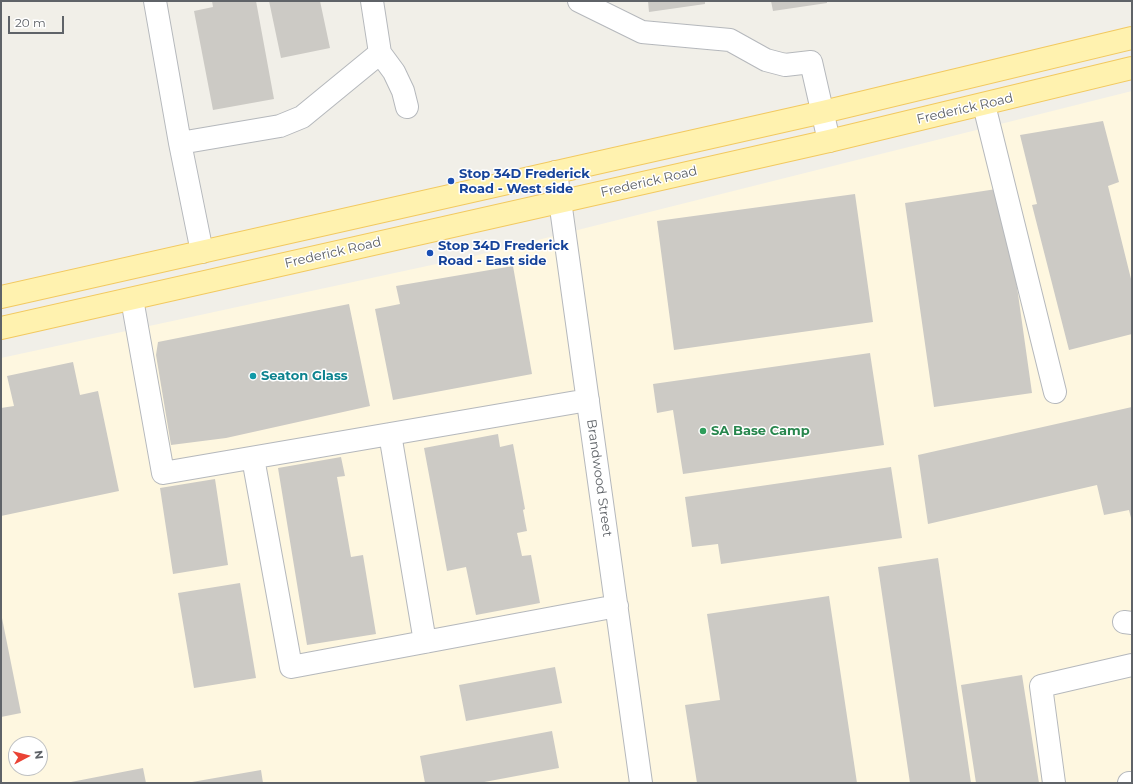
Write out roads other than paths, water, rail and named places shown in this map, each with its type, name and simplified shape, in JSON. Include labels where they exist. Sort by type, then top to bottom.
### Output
[{"type":"main road","points":[[1,297],[823,112],[1132,38]]},
{"type":"main road","name":"Frederick Road","points":[[1,328],[829,141],[984,105],[1132,68]]},
{"type":"street","points":[[155,1],[180,143],[202,252]]},
{"type":"street","points":[[372,1],[380,53],[394,72],[403,91],[407,107]]},
{"type":"street","points":[[579,1],[642,32],[730,40],[766,60],[786,65],[811,62],[829,141]]},
{"type":"street","points":[[180,143],[280,126],[302,117],[380,53]]},
{"type":"street","points":[[984,105],[1055,392]]},
{"type":"street","name":"Brandwood Street","points":[[556,172],[641,783]]},
{"type":"street","points":[[132,298],[163,473],[588,400]]},
{"type":"street","points":[[390,434],[424,642]]},
{"type":"street","points":[[253,458],[291,667],[616,606]]},
{"type":"street","points":[[1054,783],[1041,686],[1132,665]]},
{"type":"place","name":"Stop 34D Frederick Road - West side","points":[[451,181]]},
{"type":"place","name":"Stop 34D Frederick Road - East side","points":[[430,253]]},
{"type":"place","name":"Seaton Glass","points":[[253,376]]},
{"type":"place","name":"SA Base Camp","points":[[703,431]]}]
